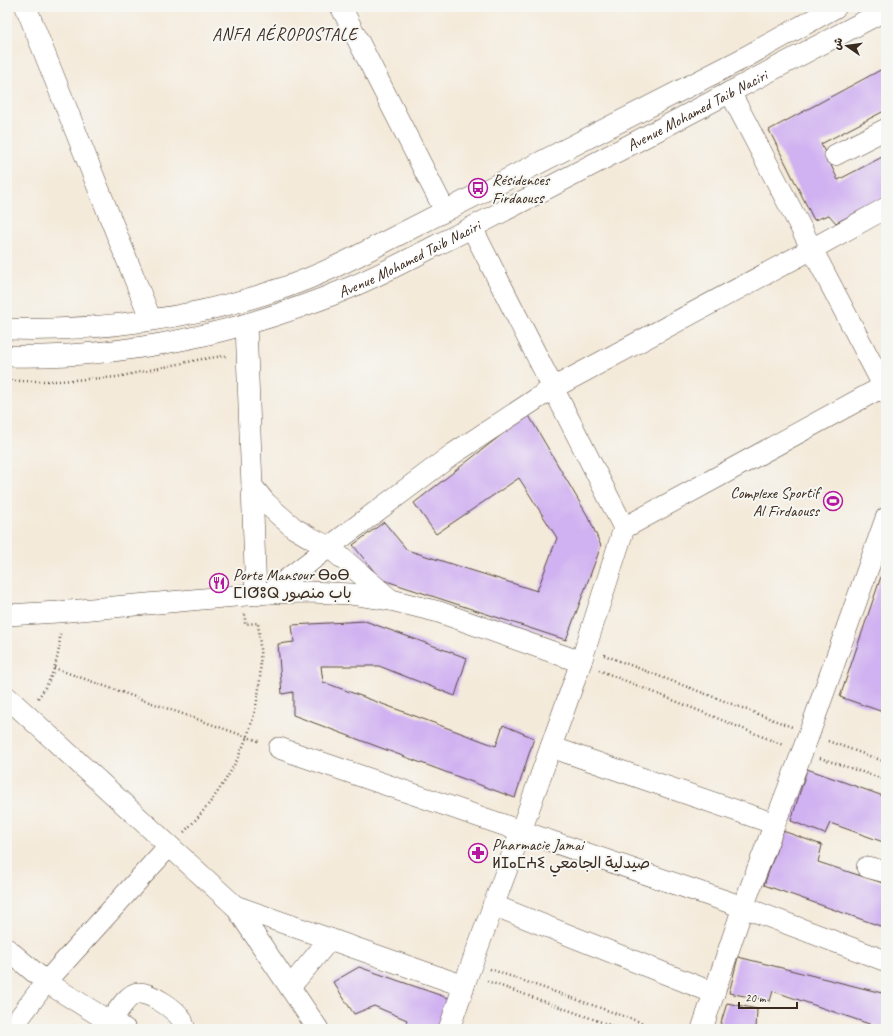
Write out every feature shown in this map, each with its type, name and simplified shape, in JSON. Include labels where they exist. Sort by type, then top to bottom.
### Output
[{"type":"street","points":[[26,7],[151,320]]},
{"type":"street","points":[[341,7],[445,211]]},
{"type":"street","name":"Avenue Mohamed Taib Naciri","points":[[7,329],[61,329],[106,326],[184,315],[249,300],[311,278],[340,265],[742,58],[836,7]]},
{"type":"street","name":"Avenue Mohamed Taib Naciri","points":[[7,356],[58,355],[96,352],[134,348],[183,339],[246,324],[311,303],[350,288],[472,228],[886,10]]},
{"type":"street","points":[[449,1029],[583,655],[624,528],[885,389],[730,92]]},
{"type":"street","points":[[835,155],[886,129]]},
{"type":"street","points":[[256,594],[329,547],[454,454],[553,388],[886,208]]},
{"type":"street","points":[[472,228],[624,528]]},
{"type":"street","points":[[246,324],[256,594]]},
{"type":"street","points":[[252,486],[279,516],[294,528],[329,547],[391,600]]},
{"type":"street","points":[[702,1029],[743,907],[806,743],[886,518]]},
{"type":"street","points":[[7,615],[58,612],[256,594],[310,592],[351,594],[391,600],[439,612],[583,655]]},
{"type":"street","points":[[7,697],[235,906],[318,1029]]},
{"type":"street","points":[[550,747],[775,824]]},
{"type":"street","points":[[279,748],[743,907],[886,961]]},
{"type":"street","points":[[11,1029],[46,982],[169,846]]},
{"type":"street","points":[[493,905],[714,993]]},
{"type":"street","points":[[235,906],[330,939],[468,974]]},
{"type":"street","points":[[290,987],[330,939]]},
{"type":"street","points":[[7,949],[46,982],[117,1025],[125,1000],[137,993],[149,994],[176,1011],[184,1022],[184,1029]]},
{"type":"path","points":[[7,381],[59,381],[117,378],[202,359],[224,356],[230,357]]},
{"type":"path","points":[[169,846],[205,810],[222,788],[236,763],[247,737],[255,709],[260,679],[258,623],[245,624],[256,594]]},
{"type":"path","points":[[22,711],[34,704],[49,681],[54,668],[60,641],[58,612]]},
{"type":"path","points":[[583,655],[806,743],[886,780]]},
{"type":"path","points":[[583,655],[806,743],[886,762]]},
{"type":"path","points":[[54,668],[279,748]]},
{"type":"path","points":[[468,974],[621,1029]]},
{"type":"path","points":[[468,974],[660,1029]]},
{"type":"building","points":[[886,67],[886,110],[821,144],[838,180],[886,155],[886,197],[836,223],[829,215],[814,220],[769,130]]},
{"type":"building","points":[[528,414],[590,520],[601,546],[566,640],[380,579],[353,545],[384,522],[407,550],[537,591],[557,538],[519,478],[436,534],[414,503]]},
{"type":"building","points":[[886,562],[886,713],[840,697]]},
{"type":"building","points":[[365,621],[467,658],[455,696],[379,666],[321,666],[323,682],[496,746],[503,725],[534,738],[515,798],[293,715],[293,692],[282,694],[278,644],[294,642],[292,625]]},
{"type":"building","points":[[807,769],[886,797],[886,843],[830,823],[825,834],[791,821]]},
{"type":"building","points":[[783,831],[822,845],[818,862],[886,884],[886,928],[764,885]]},
{"type":"building","points":[[738,957],[886,994],[886,1029],[878,1029],[878,1027],[773,991],[770,1001],[729,993]]},
{"type":"building","points":[[359,967],[451,999],[439,1029],[405,1029],[407,1020],[374,1006],[354,1014],[333,982]]},
{"type":"building","points":[[727,1003],[757,1009],[756,1029],[719,1029]]},
{"type":"place","name":"Résidences Firdaouss","points":[[478,188]]},
{"type":"place","name":"Complexe Sportif Al Firdaouss","points":[[833,501]]},
{"type":"place","name":"Porte Mansour ⴱⴰⴱ ⵎⵏⵚⵓⵕ باب منصور","points":[[219,583]]},
{"type":"place","name":"Pharmacie Jamai ⵍⵊⴰⵎⵄⵉ صيدلية الجامعي","points":[[478,853]]},
{"type":"district","name":"ANFA AÉROPOSTALE","points":[[285,34]]}]
